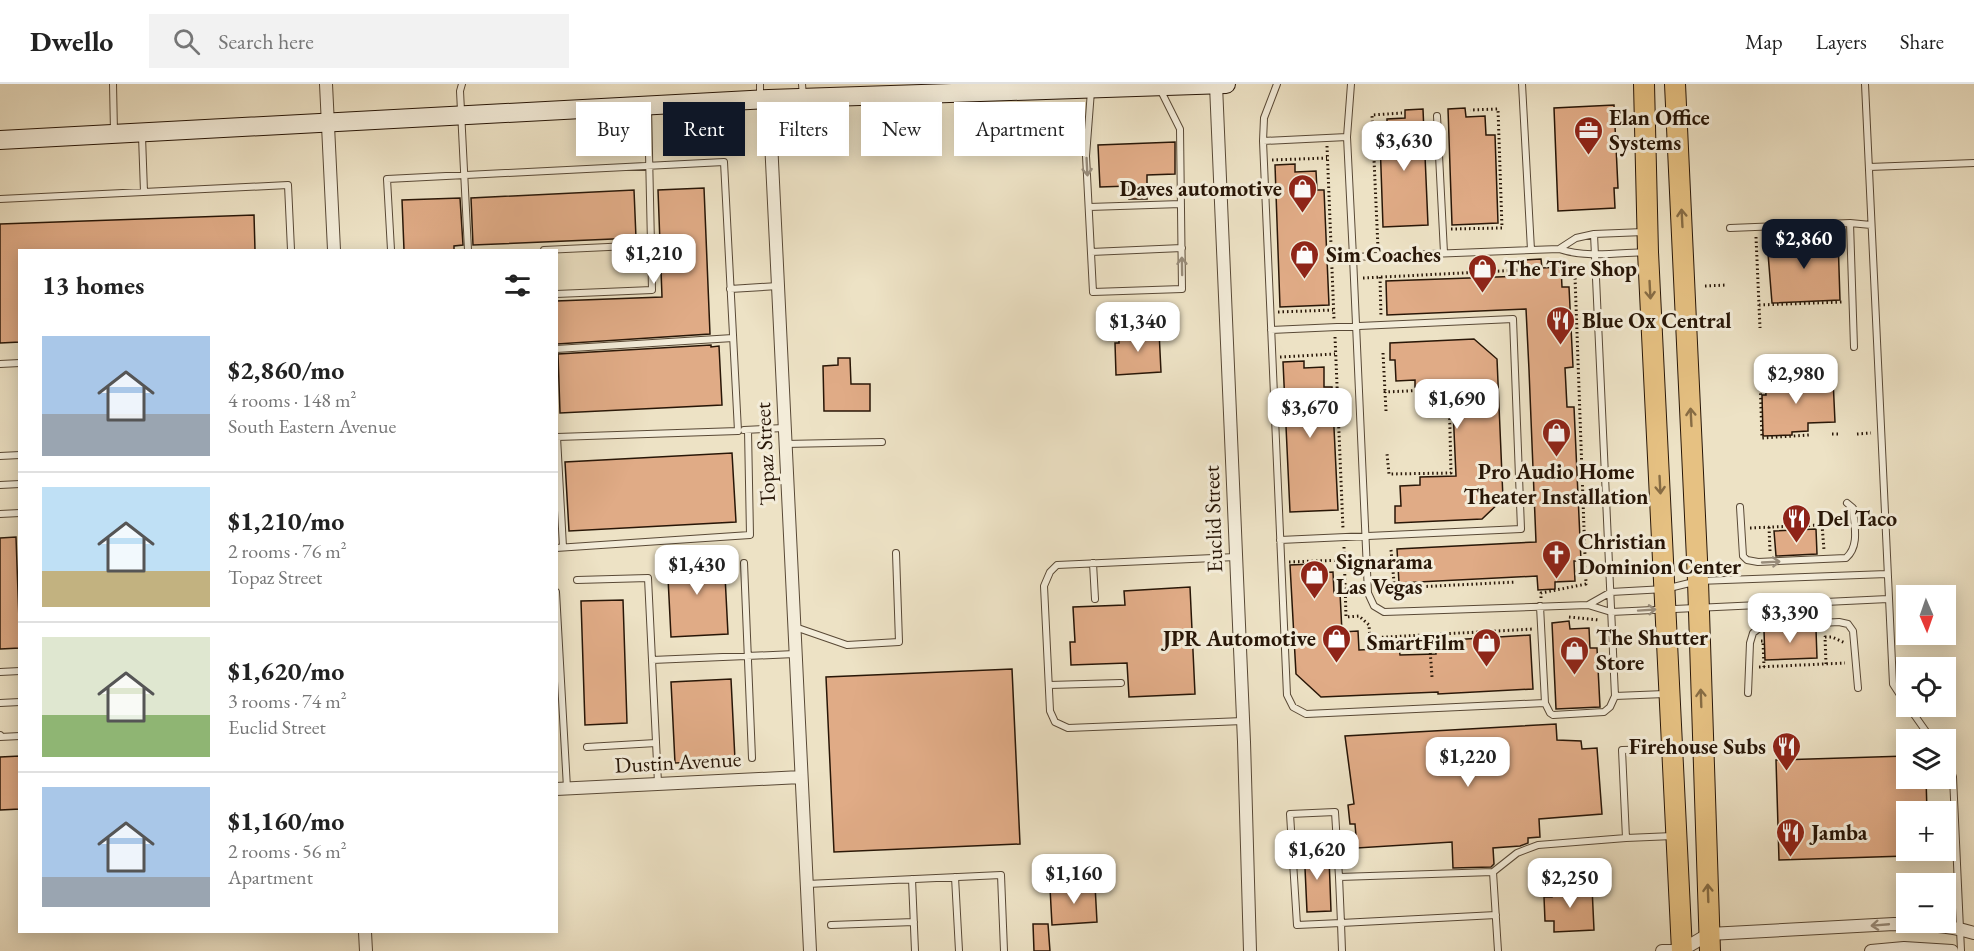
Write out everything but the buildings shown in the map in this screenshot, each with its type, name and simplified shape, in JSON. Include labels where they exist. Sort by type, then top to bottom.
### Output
[{"type":"main road","points":[[651,106],[802,91],[1226,84]]},
{"type":"main road","points":[[1644,84],[1648,242],[1676,836],[1678,951]]},
{"type":"main road","points":[[1675,84],[1698,581],[1710,942]]},
{"type":"main road","points":[[0,140],[576,110]]},
{"type":"street","points":[[326,84],[334,249]]},
{"type":"street","name":"Euclid Street","points":[[1213,84],[1243,721],[1250,951]]},
{"type":"street","name":"Topaz Street","points":[[763,94],[778,286],[810,951]]},
{"type":"street","name":"Dustin Avenue","points":[[562,789],[801,777]]},
{"type":"street","points":[[1678,951],[1710,942],[1894,924],[1960,928],[1974,933]]},
{"type":"street","points":[[365,933],[366,951]]},
{"type":"street","points":[[1871,951],[1904,948],[1952,951]]},
{"type":"lane","points":[[113,84],[114,133]]},
{"type":"lane","points":[[462,84],[460,91],[468,249]]},
{"type":"lane","points":[[1277,84],[1264,118],[1263,141],[1287,695],[1293,707],[1306,714],[1545,703]]},
{"type":"lane","points":[[1351,84],[1347,136],[1368,594],[1374,606],[1384,612],[1588,605],[1611,612],[1665,599],[1698,581],[1887,574]]},
{"type":"lane","points":[[1521,84],[1530,253]]},
{"type":"lane","points":[[1865,84],[1888,599],[1893,684],[1896,688]]},
{"type":"lane","points":[[1091,88],[1086,156],[1093,292],[1182,289],[1180,129],[1159,86]]},
{"type":"lane","points":[[1437,116],[1444,253]]},
{"type":"lane","points":[[142,132],[144,192]]},
{"type":"lane","points":[[1263,141],[1347,136]]},
{"type":"lane","points":[[558,294],[652,290],[649,156]]},
{"type":"lane","points":[[391,249],[387,179],[724,162],[738,431]]},
{"type":"lane","points":[[1869,167],[1974,163]]},
{"type":"lane","points":[[0,199],[288,185],[291,249]]},
{"type":"lane","points":[[1089,207],[1181,204]]},
{"type":"lane","points":[[1730,228],[1850,223],[1871,225]]},
{"type":"lane","points":[[1850,223],[1854,347]]},
{"type":"lane","points":[[1353,257],[1444,253],[1530,253],[1558,249],[1576,238],[1594,234],[1648,242]]},
{"type":"lane","points":[[1540,606],[1545,703],[1550,713],[1553,715],[1604,712],[1610,707],[1615,696],[1594,234]]},
{"type":"lane","points":[[1558,249],[1572,253],[1594,254],[1648,242]]},
{"type":"lane","points":[[558,249],[651,245]]},
{"type":"lane","points":[[1091,252],[1182,248]]},
{"type":"lane","points":[[730,289],[778,286]]},
{"type":"lane","points":[[1271,330],[1513,319],[1521,529],[1280,540]]},
{"type":"lane","points":[[558,349],[733,338]]},
{"type":"lane","points":[[0,364],[18,363]]},
{"type":"lane","points":[[558,435],[784,429]]},
{"type":"lane","points":[[558,483],[560,547],[750,535],[748,430]]},
{"type":"lane","points":[[785,444],[882,442]]},
{"type":"lane","points":[[0,456],[18,455]]},
{"type":"lane","points":[[0,485],[18,484]]},
{"type":"lane","points":[[1740,507],[1743,555],[1748,560],[1758,562],[1846,558],[1855,546],[1852,508],[1847,502]]},
{"type":"lane","points":[[0,514],[18,513]]},
{"type":"lane","points":[[794,627],[847,645],[899,642],[896,553]]},
{"type":"lane","points":[[1236,557],[1058,565],[1050,572],[1044,586],[1048,685],[1050,711],[1055,722],[1068,728],[1243,721]]},
{"type":"lane","points":[[744,563],[752,758]]},
{"type":"lane","points":[[1093,563],[1095,599]]},
{"type":"lane","points":[[577,580],[648,578],[658,783]]},
{"type":"lane","points":[[1588,605],[1611,592],[1665,599],[1699,607],[1888,599]]},
{"type":"lane","points":[[1748,693],[1750,643],[1753,633],[1762,626],[1839,622],[1848,624],[1853,631],[1858,688]]},
{"type":"lane","points":[[652,660],[795,654]]},
{"type":"lane","points":[[558,658],[562,789]]},
{"type":"lane","points":[[0,672],[18,671]]},
{"type":"lane","points":[[1048,685],[1121,682]]},
{"type":"lane","points":[[1615,696],[1669,694]]},
{"type":"lane","points":[[0,703],[18,702]]},
{"type":"lane","points":[[0,735],[18,736]]},
{"type":"lane","points":[[586,747],[656,743]]},
{"type":"lane","points":[[1626,838],[1622,750],[1672,749]]},
{"type":"lane","points":[[1954,789],[1961,951]]},
{"type":"lane","points":[[1342,951],[1341,923],[1339,877],[1335,812],[1290,814],[1297,925],[1341,923],[1496,915]]},
{"type":"lane","points":[[1339,877],[1493,872],[1517,853],[1538,844],[1676,836]]},
{"type":"lane","points":[[1493,872],[1498,951]]},
{"type":"lane","points":[[806,884],[1001,875],[1004,951]]},
{"type":"lane","points":[[955,877],[959,951]]},
{"type":"lane","points":[[912,879],[915,951]]},
{"type":"lane","points":[[831,925],[914,922]]},
{"type":"path","points":[[1443,229],[1502,228],[1498,109],[1470,110]]},
{"type":"path","points":[[1379,256],[1372,115],[1402,113]]},
{"type":"path","points":[[1326,138],[1344,538]]},
{"type":"path","points":[[1264,160],[1327,158]]},
{"type":"path","points":[[1756,227],[1760,328]]},
{"type":"path","points":[[1354,278],[1522,270],[1522,257],[1530,253]]},
{"type":"path","points":[[1540,258],[1567,267],[1575,277],[1586,584],[1541,593],[1540,606]]},
{"type":"path","points":[[1380,277],[1382,325]]},
{"type":"path","points":[[1705,286],[1727,285]]},
{"type":"path","points":[[1759,304],[1853,301]]},
{"type":"path","points":[[1270,312],[1333,310]]},
{"type":"path","points":[[1383,353],[1386,411]]},
{"type":"path","points":[[1272,357],[1335,354]]},
{"type":"path","points":[[1802,367],[1803,376],[1760,378],[1762,438],[1809,435]]},
{"type":"path","points":[[1385,392],[1449,389],[1451,473],[1389,474],[1387,454]]},
{"type":"path","points":[[1857,434],[1871,433]]},
{"type":"path","points":[[1832,434],[1838,434]]},
{"type":"path","points":[[1859,524],[1863,524],[1869,516],[1875,516]]},
{"type":"path","points":[[1741,529],[1850,524]]},
{"type":"path","points":[[1822,525],[1824,552]]},
{"type":"path","points":[[1769,528],[1770,551],[1774,551]]},
{"type":"path","points":[[1391,550],[1397,611]]},
{"type":"path","points":[[1281,562],[1344,560]]},
{"type":"path","points":[[1395,588],[1516,582]]},
{"type":"path","points":[[1541,614],[1601,622]]},
{"type":"path","points":[[1430,635],[1432,677]]},
{"type":"path","points":[[1826,664],[1825,637],[1832,637],[1849,645]]},
{"type":"path","points":[[1749,668],[1853,663]]},
{"type":"place","name":"Elan Office Systems","points":[[1588,156]]},
{"type":"place","name":"Daves automotive","points":[[1303,214]]},
{"type":"place","name":"Sim Coaches","points":[[1305,280]]},
{"type":"place","name":"The Tire Shop","points":[[1483,294]]},
{"type":"place","name":"Blue Ox Central","points":[[1561,346]]},
{"type":"place","name":"Pro Audio Home Theater Installation","points":[[1556,458]]},
{"type":"place","name":"Del Taco","points":[[1796,544]]},
{"type":"place","name":"Christian Dominion Center","points":[[1557,580]]},
{"type":"place","name":"Signarama Las Vegas","points":[[1315,600]]},
{"type":"place","name":"JPR Automotive","points":[[1337,664]]},
{"type":"place","name":"SmartFilm","points":[[1486,668]]},
{"type":"place","name":"The Shutter Store","points":[[1575,676]]},
{"type":"place","name":"Firehouse Subs","points":[[1787,772]]},
{"type":"place","name":"Jamba","points":[[1790,858]]}]
